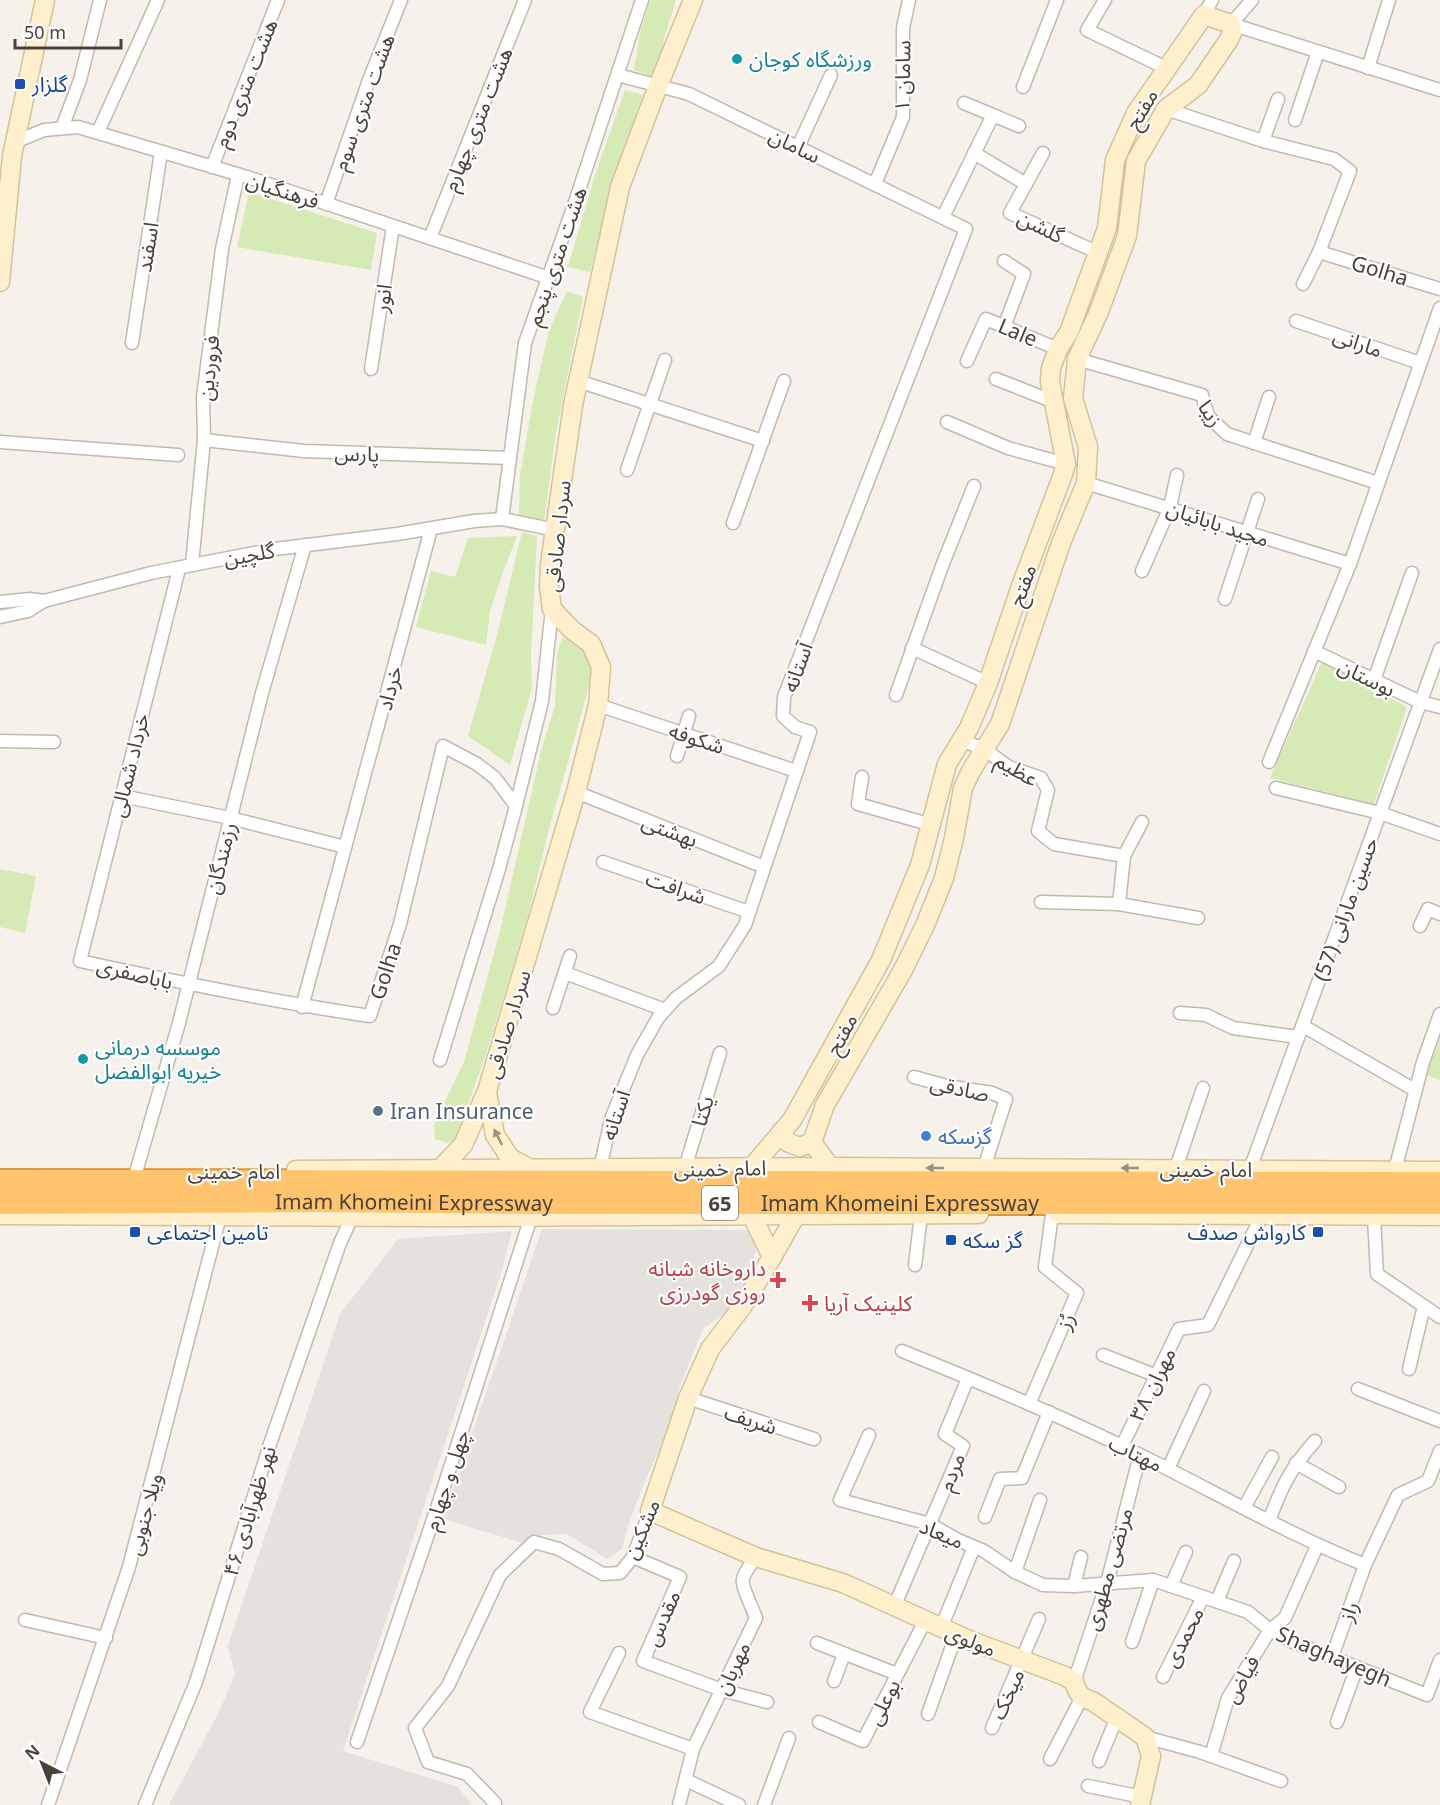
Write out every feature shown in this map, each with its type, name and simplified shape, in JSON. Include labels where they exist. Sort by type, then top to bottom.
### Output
[{"type":"highway","name":"Imam Khomeini Expressway","points":[[0,1181],[1440,1183]]},
{"type":"highway","name":"Imam Khomeini Expressway","points":[[0,1203],[323,1201],[1440,1203]]},
{"type":"street","points":[[0,282],[5,187],[45,0]]},
{"type":"street","points":[[62,128],[80,80],[100,0]]},
{"type":"street","points":[[98,132],[158,0]]},
{"type":"street","name":"هشت متری دوم","points":[[212,167],[278,0]]},
{"type":"street","name":"هشت متری سوم","points":[[326,204],[369,80],[401,0]]},
{"type":"street","name":"هشت متری چهارم","points":[[430,238],[525,0]]},
{"type":"street","name":"هشت متری پنجم","points":[[502,519],[525,343],[642,0]]},
{"type":"street","name":"سردار صادقی","points":[[440,1169],[463,1145],[487,1091],[576,792],[598,705],[601,666],[591,644],[572,630],[552,609],[549,587],[555,533],[573,405],[620,187],[693,0]]},
{"type":"street","name":"سامان ۱","points":[[875,184],[903,117],[903,28],[909,0]]},
{"type":"street","points":[[1023,87],[1057,0]]},
{"type":"street","points":[[1105,0],[1087,30],[1166,68]]},
{"type":"street","name":"مفتح","points":[[1231,24],[1252,0]]},
{"type":"street","points":[[1368,68],[1389,0]]},
{"type":"street","name":"مفتح","points":[[752,1167],[792,1120],[826,1062],[881,960],[920,865],[947,764],[973,719],[988,683],[1066,464],[1052,401],[1051,368],[1058,349],[1069,332],[1107,228],[1115,160],[1136,113],[1208,7],[1231,24],[1232,33],[1198,85],[1167,110],[1136,161],[1127,236],[1091,330],[1077,359],[1073,398],[1088,447],[1086,483],[1060,543],[1000,724],[963,788],[944,878],[926,923],[903,970],[825,1105],[812,1142]]},
{"type":"street","points":[[1231,24],[1440,90]]},
{"type":"street","points":[[1295,120],[1318,52]]},
{"type":"street","name":"سامان","points":[[618,75],[689,94],[966,229]]},
{"type":"street","points":[[798,147],[831,75]]},
{"type":"street","points":[[1263,141],[1278,99]]},
{"type":"street","points":[[964,103],[1019,126]]},
{"type":"street","points":[[1167,110],[1263,141],[1334,159],[1350,171],[1319,252],[1303,284]]},
{"type":"street","points":[[943,217],[993,115]]},
{"type":"street","name":"فرهنگیان","points":[[15,142],[44,130],[78,127],[98,132],[238,175],[549,278]]},
{"type":"street","name":"اسفند","points":[[132,343],[161,152]]},
{"type":"street","points":[[974,153],[1026,184]]},
{"type":"street","name":"گلشن","points":[[1043,153],[1010,213],[1099,253]]},
{"type":"street","name":"فروردین","points":[[192,564],[204,440],[204,386],[222,249],[238,175]]},
{"type":"street","name":"انور","points":[[371,369],[393,226]]},
{"type":"street","name":"آستانه","points":[[600,1169],[611,1119],[637,1055],[658,1018],[676,998],[718,966],[745,925],[810,732],[795,727],[783,716],[784,697],[966,229]]},
{"type":"street","name":"Golha","points":[[1319,252],[1440,289]]},
{"type":"street","points":[[1004,261],[1024,274],[1004,327]]},
{"type":"street","points":[[1269,762],[1350,564],[1440,308]]},
{"type":"street","name":"Lale","points":[[967,361],[986,319],[1058,349]]},
{"type":"street","name":"مارانی","points":[[1296,321],[1420,363]]},
{"type":"street","name":"زیبا","points":[[1077,359],[1202,395],[1208,416],[1227,434],[1378,483]]},
{"type":"street","points":[[627,470],[665,360]]},
{"type":"street","points":[[996,379],[1052,401]]},
{"type":"street","points":[[578,381],[763,441]]},
{"type":"street","points":[[733,523],[784,381]]},
{"type":"street","points":[[1254,443],[1269,397]]},
{"type":"street","points":[[947,422],[1008,448],[1066,464]]},
{"type":"street","name":"پارس","points":[[204,440],[304,451],[510,458]]},
{"type":"street","points":[[0,442],[178,455]]},
{"type":"street","points":[[1142,571],[1170,507],[1177,475]]},
{"type":"street","name":"مجید بابائیان","points":[[1086,483],[1350,564]]},
{"type":"street","points":[[896,695],[974,486]]},
{"type":"street","points":[[1225,599],[1245,532],[1258,499]]},
{"type":"street","name":"گلچین","points":[[0,602],[30,598],[44,601],[192,564],[275,549],[431,529],[474,521],[502,519],[546,528],[555,533]]},
{"type":"street","name":"خرداد","points":[[302,1006],[431,529]]},
{"type":"street","name":"رزمندگان","points":[[136,1172],[189,985],[262,693],[305,545]]},
{"type":"street","name":"خرداد شمالی","points":[[80,961],[179,569]]},
{"type":"street","points":[[1374,680],[1412,573]]},
{"type":"street","points":[[0,616],[28,611],[44,601]]},
{"type":"street","points":[[440,1060],[516,806],[542,701],[552,609]]},
{"type":"street","points":[[912,648],[988,683]]},
{"type":"street","name":"حسین مارانی (57)","points":[[1250,1169],[1440,649]]},
{"type":"street","name":"بوستان","points":[[1314,651],[1420,702]]},
{"type":"street","points":[[1420,702],[1440,707]]},
{"type":"street","name":"شکوفه","points":[[598,705],[796,771]]},
{"type":"street","points":[[677,756],[689,716]]},
{"type":"street","name":"عظیم","points":[[961,740],[984,749],[1009,767],[1041,778],[1048,790],[1038,831],[1054,844],[1124,856]]},
{"type":"street","points":[[0,741],[54,742]]},
{"type":"street","name":"Golha","points":[[189,985],[370,1016],[400,924],[443,746],[477,764],[495,778],[516,806]]},
{"type":"street","points":[[862,777],[858,804],[932,825]]},
{"type":"street","points":[[1276,788],[1380,813],[1440,834]]},
{"type":"street","name":"بهشتی","points":[[576,792],[764,867]]},
{"type":"street","points":[[122,796],[230,818],[345,847]]},
{"type":"street","points":[[1119,904],[1124,856],[1142,822]]},
{"type":"street","name":"شرافت","points":[[603,862],[749,912]]},
{"type":"street","points":[[1041,902],[1119,904],[1198,918]]},
{"type":"street","points":[[1420,926],[1428,909],[1440,914]]},
{"type":"street","points":[[553,1008],[570,956]]},
{"type":"street","name":"باباصفری","points":[[80,961],[189,985]]},
{"type":"street","points":[[566,973],[665,1010]]},
{"type":"street","points":[[1180,1013],[1206,1015],[1233,1028],[1300,1032],[1415,1090]]},
{"type":"street","points":[[1395,1170],[1423,1062],[1440,1014]]},
{"type":"street","name":"یکتا","points":[[685,1168],[720,1053]]},
{"type":"street","name":"صادقی","points":[[914,1077],[947,1086],[992,1093],[1006,1099],[984,1168]]},
{"type":"street","points":[[1176,1168],[1203,1088]]},
{"type":"street","points":[[487,1091],[495,1135],[510,1158],[531,1169]]},
{"type":"street","points":[[782,1131],[788,1142],[800,1147],[812,1142],[830,1167]]},
{"type":"street","name":"امام خمینی","points":[[0,1171],[752,1167],[1440,1170]]},
{"type":"street","name":"رُز","points":[[1029,1404],[1077,1293],[1045,1267],[1053,1214]]},
{"type":"street","points":[[0,1215],[1440,1216]]},
{"type":"street","name":"مشکین","points":[[495,1805],[466,1774],[428,1762],[415,1728],[448,1686],[500,1575],[534,1542],[559,1549],[603,1574],[620,1573],[633,1557],[688,1398],[710,1349],[742,1307],[796,1215]]},
{"type":"street","points":[[915,1266],[921,1215]]},
{"type":"street","name":"مهران ۳۸","points":[[1122,1446],[1179,1329],[1208,1325],[1262,1215]]},
{"type":"street","points":[[1374,1215],[1377,1274],[1440,1317]]},
{"type":"street","name":"ویلا جنوبی","points":[[48,1805],[129,1568],[220,1216]]},
{"type":"street","points":[[752,1216],[772,1257]]},
{"type":"street","name":"نهر ظهرآبادی ۴۶","points":[[145,1805],[196,1682],[270,1444],[351,1217]]},
{"type":"street","name":"چهل و چهارم","points":[[357,1742],[438,1505],[531,1217]]},
{"type":"street","points":[[1409,1369],[1424,1306]]},
{"type":"street","name":"مهتاب","points":[[902,1351],[1049,1412],[1122,1446],[1317,1545],[1365,1565]]},
{"type":"street","points":[[1103,1355],[1157,1376]]},
{"type":"street","name":"مردم","points":[[894,1607],[963,1446],[945,1434],[968,1378]]},
{"type":"street","points":[[1358,1389],[1440,1421]]},
{"type":"street","points":[[1168,1469],[1204,1392]]},
{"type":"street","name":"شریف","points":[[688,1398],[814,1439]]},
{"type":"street","points":[[985,1517],[1000,1479],[1022,1478],[1049,1412]]},
{"type":"street","name":"میعاد","points":[[869,1435],[840,1500],[930,1524],[984,1551],[1015,1572],[1043,1585],[1074,1586],[1107,1583]]},
{"type":"street","points":[[1269,1521],[1282,1488],[1296,1463],[1316,1441]]},
{"type":"street","name":"راز","points":[[1332,1657],[1365,1565],[1398,1495],[1428,1480],[1440,1451]]},
{"type":"street","name":"مرتضی مطهری","points":[[1050,1759],[1078,1689],[1140,1455]]},
{"type":"street","points":[[1244,1508],[1272,1457]]},
{"type":"street","points":[[1296,1463],[1339,1488]]},
{"type":"street","points":[[1015,1572],[1040,1500]]},
{"type":"street","name":"مولوی","points":[[650,1511],[756,1557],[843,1583],[941,1628],[1065,1676],[1094,1702],[1145,1737],[1210,1756],[1281,1781]]},
{"type":"street","name":"فیاض","points":[[1210,1756],[1228,1698],[1270,1630],[1285,1618],[1317,1545]]},
{"type":"street","points":[[928,1714],[941,1628],[974,1547]]},
{"type":"street","points":[[1171,1586],[1186,1552]]},
{"type":"street","name":"مقدس","points":[[633,1557],[680,1577],[643,1661],[722,1690]]},
{"type":"street","name":"مهربان","points":[[679,1805],[693,1749],[756,1618],[752,1604],[744,1590],[743,1580],[756,1557]]},
{"type":"street","points":[[1074,1586],[1081,1557]]},
{"type":"street","points":[[1217,1601],[1234,1561]]},
{"type":"street","points":[[1132,1642],[1153,1580]]},
{"type":"street","name":"Shaghayegh","points":[[1107,1583],[1153,1580],[1217,1601],[1248,1612],[1270,1630],[1293,1642],[1427,1695],[1440,1660]]},
{"type":"street","name":"محمدی","points":[[1163,1677],[1203,1597]]},
{"type":"street","name":"میخک","points":[[992,1728],[1039,1618]]},
{"type":"street","points":[[25,1620],[106,1638]]},
{"type":"street","name":"بوعلی","points":[[819,1722],[863,1741],[897,1674],[941,1628]]},
{"type":"street","points":[[817,1643],[897,1674]]},
{"type":"street","points":[[619,1653],[590,1712],[693,1749]]},
{"type":"street","points":[[834,1681],[844,1654]]},
{"type":"street","points":[[1338,1722],[1357,1667]]},
{"type":"street","points":[[722,1690],[766,1702]]},
{"type":"street","points":[[1099,1761],[1117,1718]]},
{"type":"street","points":[[1088,1786],[1141,1801],[1151,1756],[1145,1737]]},
{"type":"street","points":[[764,1805],[789,1738]]},
{"type":"street","points":[[686,1780],[739,1805]]},
{"type":"shaded area","points":[[542,1229],[761,1230],[753,1262],[731,1309],[703,1329],[680,1386],[668,1431],[629,1523],[622,1549],[607,1559],[567,1534],[541,1535],[522,1543],[443,1519]]},
{"type":"shaded area","points":[[512,1231],[501,1274],[343,1751],[458,1787],[472,1805],[169,1805],[220,1710],[235,1674],[228,1646],[340,1314],[398,1239]]},
{"type":"green space","points":[[650,0],[676,0],[664,39],[657,78],[634,70],[640,33]]},
{"type":"green space","points":[[625,90],[643,95],[620,160],[590,272],[568,267],[595,175]]},
{"type":"green space","points":[[249,192],[377,233],[371,270],[237,247]]},
{"type":"green space","points":[[567,291],[583,297],[556,433],[544,520],[519,516],[520,475],[549,330]]},
{"type":"green space","points":[[522,532],[537,536],[531,657],[532,688],[510,765],[468,736],[497,635]]},
{"type":"green space","points":[[517,536],[490,612],[486,645],[416,627],[431,571],[455,577],[468,538]]},
{"type":"green space","points":[[562,638],[584,649],[593,672],[548,833],[528,916],[486,1054],[454,1144],[435,1139],[434,1124],[464,1062],[500,931],[542,747],[555,706],[557,653]]},
{"type":"green space","points":[[1322,662],[1407,707],[1374,804],[1270,778]]},
{"type":"green space","points":[[0,869],[36,876],[25,933],[0,927]]},
{"type":"green space","points":[[1440,1038],[1440,1080],[1426,1075]]},
{"type":"place","name":"ورزشگاه کوجان","points":[[737,59]]},
{"type":"place","name":"گلزار","points":[[20,84]]},
{"type":"place","name":"موسسه درمانی خیریه ابوالفضل","points":[[83,1059]]},
{"type":"place","name":"Iran Insurance","points":[[378,1111]]},
{"type":"place","name":"گزسکه","points":[[926,1136]]},
{"type":"place","name":"تامین اجتماعی","points":[[135,1232]]},
{"type":"place","name":"کارواش صدف","points":[[1318,1232]]},
{"type":"place","name":"گز سکه","points":[[951,1240]]},
{"type":"place","name":"داروخانه شبانه روزی گودرزی","points":[[778,1280]]},
{"type":"place","name":"کلینیک آریا","points":[[810,1303]]}]
